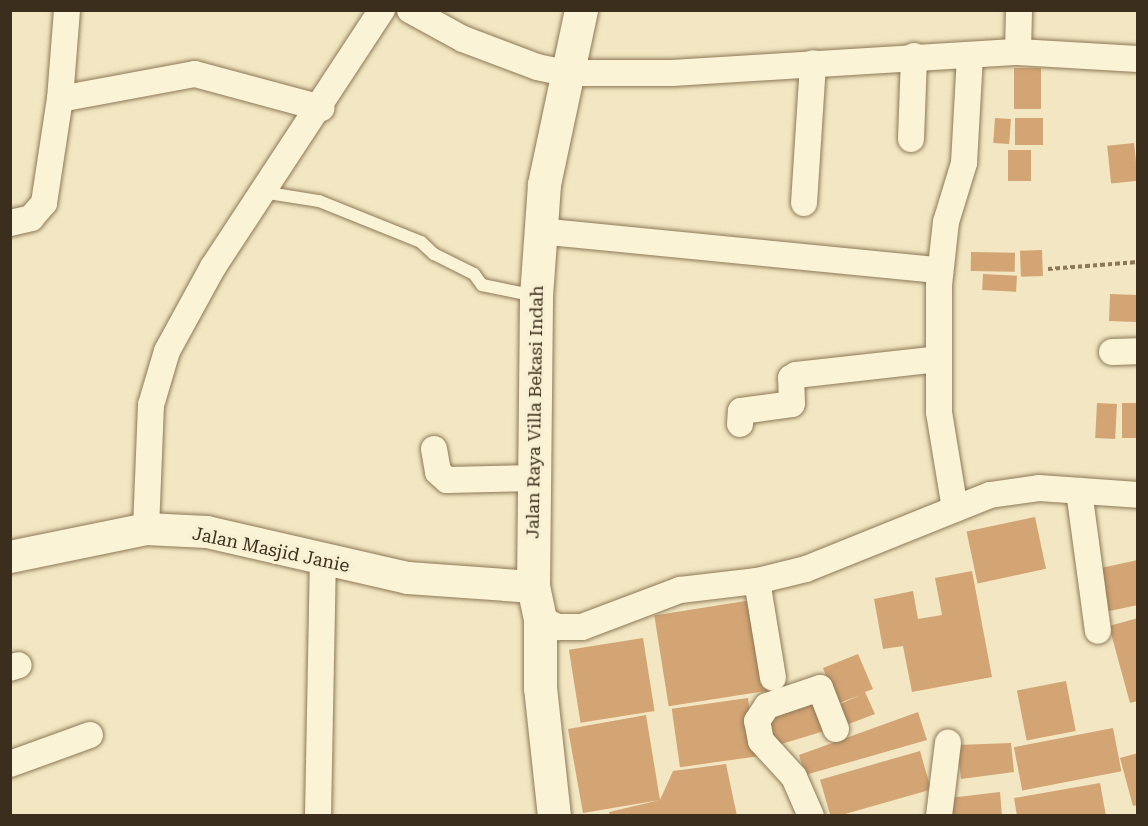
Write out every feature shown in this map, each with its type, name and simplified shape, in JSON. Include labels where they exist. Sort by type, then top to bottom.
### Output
[{"type":"main road","name":"Jalan Raya Villa Bekasi Indah","points":[[554,816],[540,688],[540,619],[533,587],[536,296],[539,231],[566,73],[581,10]]},
{"type":"street","points":[[10,223],[34,216],[44,203],[60,99],[67,10]]},
{"type":"street","points":[[146,530],[147,448],[156,381],[213,267],[321,108],[382,10]]},
{"type":"street","points":[[410,10],[463,39],[537,67],[566,73],[672,74],[914,56],[1018,52],[1137,58]]},
{"type":"street","points":[[1018,52],[1020,10]]},
{"type":"street","points":[[955,509],[939,412],[940,270],[946,222],[964,163],[970,55]]},
{"type":"street","points":[[911,139],[914,56]]},
{"type":"street","points":[[804,203],[813,63]]},
{"type":"street","points":[[60,99],[195,74],[321,108]]},
{"type":"street","points":[[539,231],[940,270]]},
{"type":"street","points":[[1112,352],[1137,351]]},
{"type":"street","points":[[740,424],[741,411],[792,404],[791,378],[796,375],[938,359]]},
{"type":"street","points":[[434,448],[438,472],[447,480],[535,478]]},
{"type":"street","points":[[540,619],[558,627],[582,627],[680,590],[757,581],[829,561],[955,509],[1010,491],[1079,491],[1137,495]]},
{"type":"street","points":[[1079,491],[1098,631]]},
{"type":"street","name":"Jalan Masjid Janie","points":[[10,557],[146,530],[207,532],[323,562],[408,578],[533,587]]},
{"type":"street","points":[[318,816],[323,562]]},
{"type":"street","points":[[757,581],[773,678]]},
{"type":"street","points":[[811,816],[794,777],[760,741],[757,721],[767,706],[820,688],[836,729]]},
{"type":"street","points":[[10,764],[90,735]]},
{"type":"street","points":[[939,816],[948,743]]},
{"type":"lane","points":[[262,192],[319,201],[422,242],[434,254],[474,274],[482,285],[536,296]]},
{"type":"path","points":[[1048,269],[1137,262]]},
{"type":"building","points":[[1014,68],[1041,68],[1041,109],[1014,109]]},
{"type":"building","points":[[995,118],[1011,119],[1009,144],[993,143]]},
{"type":"building","points":[[1015,118],[1043,118],[1043,145],[1015,145]]},
{"type":"building","points":[[1134,143],[1138,181],[1111,184],[1107,146]]},
{"type":"building","points":[[1008,150],[1031,150],[1031,181],[1008,181]]},
{"type":"building","points":[[1042,250],[1043,276],[1021,277],[1020,251]]},
{"type":"building","points":[[971,252],[1015,253],[1015,272],[971,271]]},
{"type":"building","points":[[983,274],[1017,276],[1016,292],[982,290]]},
{"type":"building","points":[[1110,294],[1138,295],[1137,322],[1109,321]]},
{"type":"building","points":[[1097,403],[1117,404],[1115,439],[1095,438]]},
{"type":"building","points":[[1122,403],[1138,403],[1138,438],[1122,438]]},
{"type":"building","points":[[1035,517],[1046,569],[978,583],[967,532]]},
{"type":"building","points":[[1138,560],[1138,605],[1100,613],[1096,569]]},
{"type":"building","points":[[972,571],[992,677],[912,692],[903,646],[883,649],[874,599],[913,591],[918,619],[942,615],[935,578]]},
{"type":"building","points":[[758,599],[772,690],[669,706],[654,615]]},
{"type":"building","points":[[1138,618],[1138,701],[1130,703],[1109,626]]},
{"type":"building","points":[[643,638],[655,711],[580,723],[569,650]]},
{"type":"building","points":[[858,654],[873,689],[865,692],[875,714],[846,725],[838,705],[860,695],[837,704],[823,668]]},
{"type":"building","points":[[1066,681],[1076,731],[1027,741],[1017,691]]},
{"type":"building","points":[[815,695],[826,730],[774,746],[763,711]]},
{"type":"building","points":[[748,698],[756,756],[680,767],[672,709]]},
{"type":"building","points":[[918,712],[927,740],[805,775],[799,755]]},
{"type":"building","points":[[646,715],[660,800],[583,813],[568,729]]},
{"type":"building","points":[[1113,728],[1121,771],[1022,790],[1014,747]]},
{"type":"building","points":[[1011,743],[1014,772],[961,779],[957,745]]},
{"type":"building","points":[[920,751],[931,789],[838,816],[830,816],[820,780]]},
{"type":"building","points":[[1138,753],[1138,805],[1133,806],[1120,758]]},
{"type":"building","points":[[726,764],[737,816],[610,816],[609,812],[660,800],[673,771]]},
{"type":"building","points":[[1100,783],[1106,816],[1017,816],[1014,798]]},
{"type":"building","points":[[1000,792],[1002,816],[951,816],[949,798]]}]
